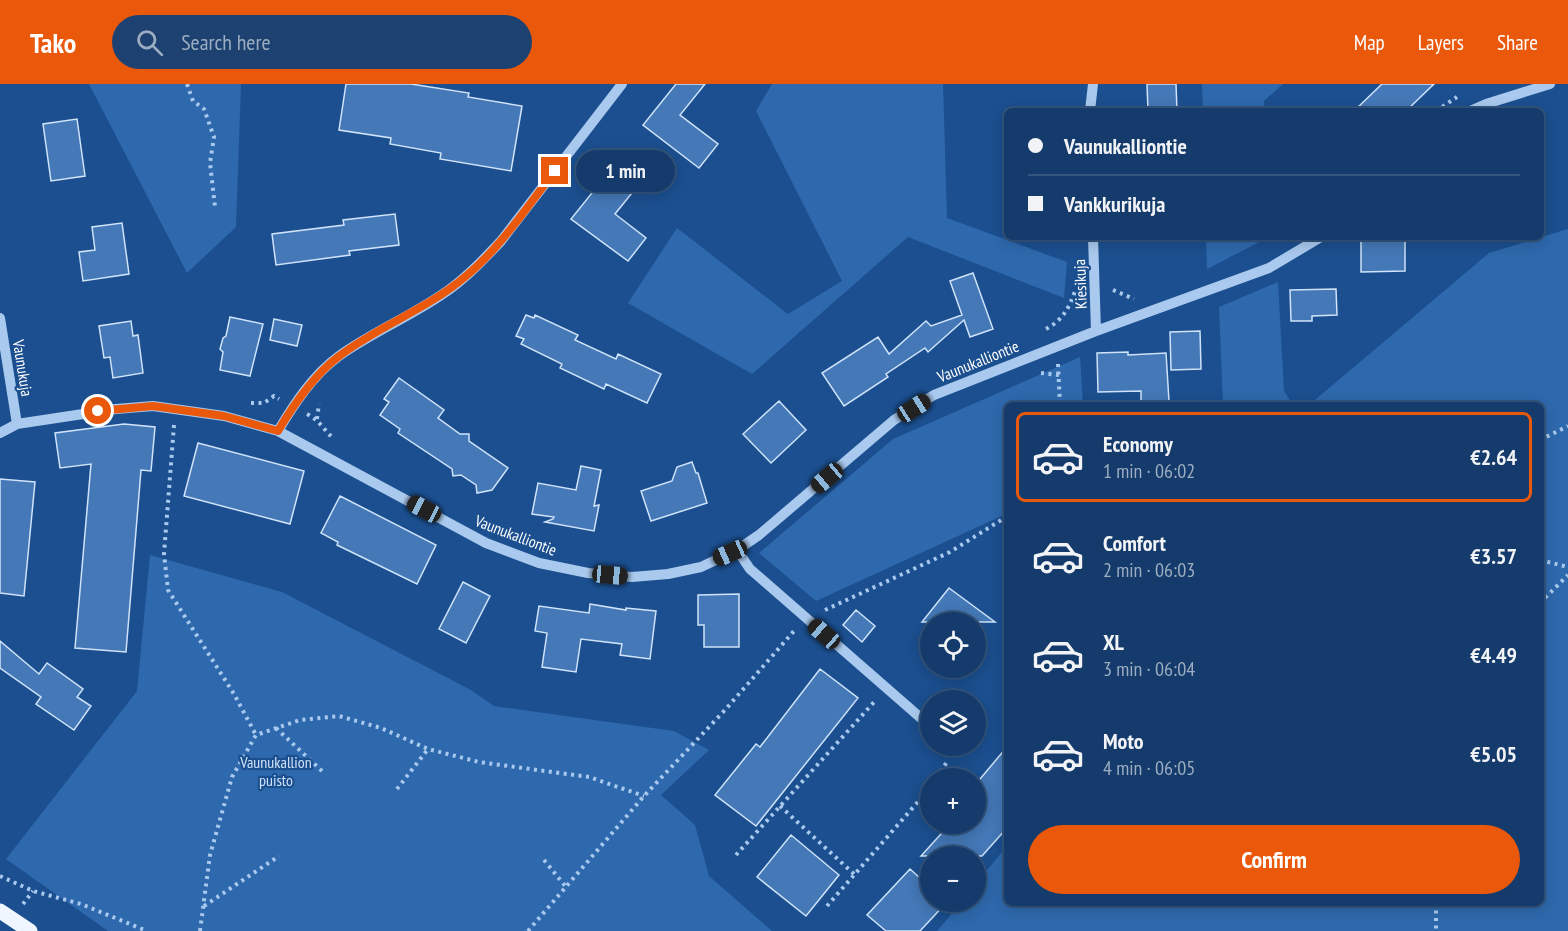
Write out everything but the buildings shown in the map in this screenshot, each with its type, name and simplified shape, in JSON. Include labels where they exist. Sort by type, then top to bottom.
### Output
[{"type":"main road","points":[[0,911],[30,931]]},
{"type":"street","points":[[278,431],[317,376],[338,357],[449,290],[480,263],[501,241],[622,84]]},
{"type":"street","points":[[1090,108],[1093,84]]},
{"type":"street","points":[[1477,108],[1550,84]]},
{"type":"street","name":"Kiesikuja","points":[[1093,240],[1096,331]]},
{"type":"street","name":"Vaunukalliontie","points":[[0,433],[17,424],[116,409],[153,406],[224,416],[278,431],[486,543],[539,563],[588,573],[632,577],[668,574],[701,567],[737,550],[759,535],[894,420],[934,395],[1058,345],[1269,268],[1318,240]]},
{"type":"street","name":"Vaunukuja","points":[[0,318],[17,424]]},
{"type":"street","points":[[737,550],[750,569],[920,717]]},
{"type":"path","points":[[187,84],[194,101],[204,109],[214,137],[210,162],[215,207]]},
{"type":"path","points":[[1036,334],[1062,318],[1072,301],[1076,288],[1115,290],[1134,299],[1140,298]]},
{"type":"path","points":[[1058,345],[1060,402]]},
{"type":"path","points":[[245,403],[264,403],[274,396],[317,419],[324,430],[338,442]]},
{"type":"path","points":[[175,409],[164,554],[168,590],[234,694],[256,735]]},
{"type":"path","points":[[1544,438],[1568,426]]},
{"type":"path","points":[[530,930],[644,795],[725,710],[794,631],[820,612],[950,552],[1004,518]]},
{"type":"path","points":[[1544,561],[1568,567]]},
{"type":"path","points":[[1544,599],[1568,575]]},
{"type":"path","points":[[736,855],[886,688]]},
{"type":"path","points":[[200,931],[210,855],[232,777],[256,735],[300,720],[339,716],[381,728],[428,748],[479,762],[590,777],[644,795]]},
{"type":"path","points":[[276,728],[322,771]]},
{"type":"path","points":[[397,789],[428,748]]},
{"type":"path","points":[[827,906],[920,800]]},
{"type":"path","points":[[780,807],[855,875]]},
{"type":"path","points":[[203,906],[279,856]]},
{"type":"path","points":[[544,860],[566,887]]},
{"type":"path","points":[[0,876],[33,891],[81,904],[147,931]]},
{"type":"path","points":[[1436,906],[1436,931]]},
{"type":"green space","points":[[89,84],[241,84],[236,227],[187,273]]},
{"type":"green space","points":[[772,84],[943,84],[947,218],[1067,262],[1064,298],[908,237],[752,374],[628,303],[677,228],[788,314],[842,281],[756,111]]},
{"type":"green space","points":[[1202,84],[1283,84],[1264,101],[1265,108],[1203,108]]},
{"type":"green space","points":[[1568,229],[1568,931],[937,931],[953,912],[986,912],[986,872],[1004,849],[1004,906],[1544,906],[1544,402],[1313,402],[1489,253],[1532,240],[1544,240],[1544,236]]},
{"type":"green space","points":[[1206,240],[1263,240],[1207,269]]},
{"type":"green space","points":[[1278,282],[1284,391],[1291,402],[1223,402],[1219,307]]},
{"type":"green space","points":[[1080,357],[1083,402],[1004,402],[1004,515],[816,601],[759,553],[893,439]]},
{"type":"green space","name":"Vaunukallion puisto","points":[[150,555],[282,592],[471,690],[494,706],[674,731],[709,750],[661,795],[695,825],[709,876],[772,931],[108,931],[6,859],[137,691]]},
{"type":"route","points":[[98,411],[153,406],[224,416],[278,431],[317,376],[338,357],[449,290],[467,276],[501,241],[555,171]]}]
